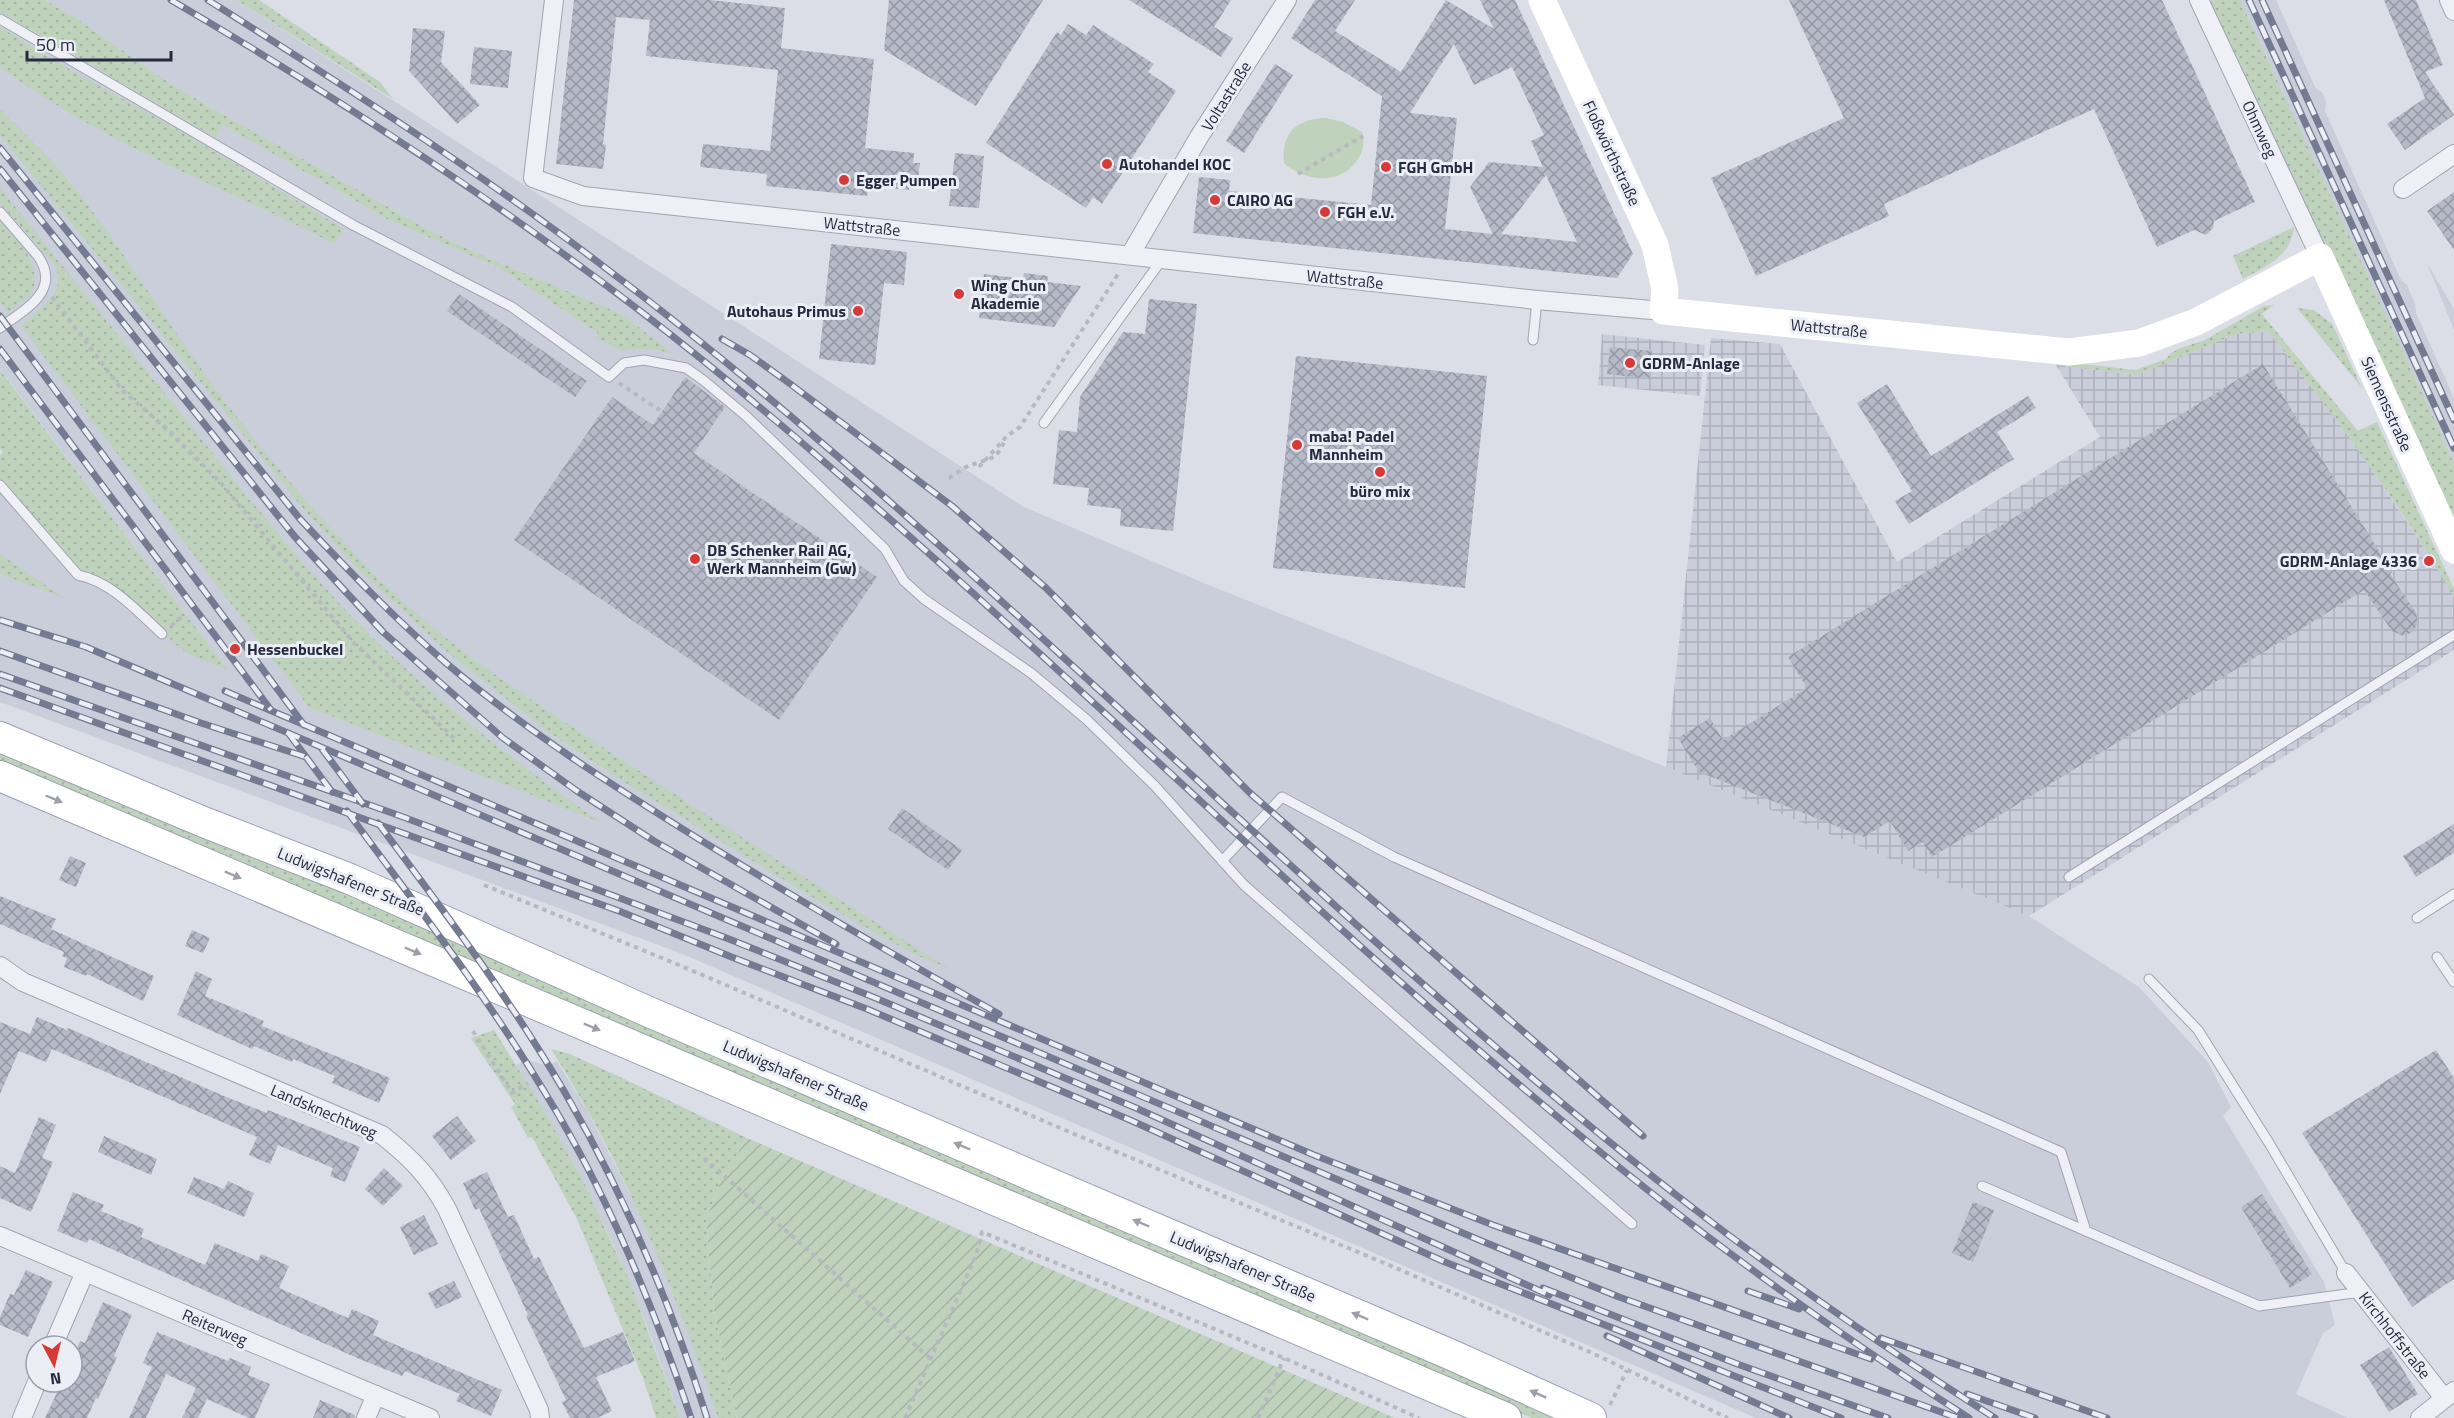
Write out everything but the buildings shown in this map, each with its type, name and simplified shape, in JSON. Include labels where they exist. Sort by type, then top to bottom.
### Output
[{"type":"main road","name":"Ludwigshafener Straße","points":[[0,737],[206,823],[350,879],[649,1012],[1454,1356],[1600,1413]]},
{"type":"main road","points":[[0,776],[1506,1418]]},
{"type":"street","name":"Wattstraße","points":[[554,0],[533,178],[583,196],[1537,300],[2069,352],[2139,343],[2196,322],[2320,257]]},
{"type":"street","name":"Voltastraße","points":[[1130,255],[1199,137],[1287,0]]},
{"type":"street","name":"Floßwörthstraße","points":[[1542,0],[1655,245],[1665,290],[1663,311]]},
{"type":"street","name":"Ohmweg","points":[[2199,0],[2320,257]]},
{"type":"street","points":[[2449,0],[2454,11]]},
{"type":"street","points":[[2403,189],[2454,154]]},
{"type":"street","name":"Siemensstraße","points":[[2320,257],[2454,550]]},
{"type":"street","name":"Landsknechtweg","points":[[0,966],[23,982],[382,1135],[402,1150],[430,1180],[447,1209],[539,1410],[540,1418]]},
{"type":"street","name":"Reiterweg","points":[[0,1236],[430,1418]]},
{"type":"street","points":[[58,1334],[85,1272]]},
{"type":"street","name":"Kirchhoffstraße","points":[[2346,1273],[2449,1394]]},
{"type":"street","points":[[22,1418],[32,1394]]},
{"type":"street","points":[[2420,1418],[2449,1394]]},
{"type":"street","points":[[366,1418],[376,1395]]},
{"type":"lane","points":[[0,20],[353,225],[512,307],[609,377],[624,363],[644,360],[686,368],[704,380],[753,423],[885,549],[898,573],[910,587],[1031,673],[1086,719],[1155,786],[1244,885],[1632,1224]]},
{"type":"lane","points":[[0,212],[43,264],[47,279],[38,297],[0,328]]},
{"type":"lane","points":[[1044,423],[1163,258]]},
{"type":"lane","points":[[1533,340],[1537,300]]},
{"type":"lane","points":[[0,485],[78,575],[90,577],[117,593],[164,632]]},
{"type":"lane","points":[[2069,877],[2454,635]]},
{"type":"lane","points":[[1222,861],[1282,797],[1394,857],[2061,1152],[2086,1231]]},
{"type":"lane","points":[[2416,918],[2454,894]]},
{"type":"lane","points":[[2437,957],[2454,982]]},
{"type":"lane","points":[[2149,979],[2198,1030],[2269,1143],[2346,1273]]},
{"type":"lane","points":[[1982,1186],[2259,1306],[2361,1292]]},
{"type":"path","points":[[1298,174],[1363,136]]},
{"type":"path","points":[[979,467],[1007,436],[1020,427],[1130,255]]},
{"type":"path","points":[[45,287],[123,391],[168,430],[220,482],[355,644],[454,738]]},
{"type":"path","points":[[609,377],[661,411]]},
{"type":"path","points":[[950,478],[970,465],[989,461],[1002,448],[1007,436]]},
{"type":"path","points":[[164,632],[184,615]]},
{"type":"path","points":[[484,885],[1382,1262],[1626,1370],[1728,1418]]},
{"type":"path","points":[[474,1031],[512,1093],[528,1083]]},
{"type":"path","points":[[704,1158],[931,1359]]},
{"type":"path","points":[[905,1418],[976,1255],[982,1232],[1284,1358],[1419,1418]]},
{"type":"path","points":[[1258,1418],[1284,1358]]},
{"type":"path","points":[[1600,1413],[1626,1370]]},
{"type":"shaded area","points":[[45,0],[237,0],[1024,507],[1206,584],[1666,767],[2029,916],[2139,987],[2208,1062],[2231,1107],[2223,1116],[2324,1282],[2335,1325],[2323,1333],[2296,1394],[2348,1418],[1756,1418],[680,953],[0,702],[0,479],[64,556],[119,591],[181,649],[226,668],[0,369],[0,12],[216,138],[223,125],[387,219],[499,268],[598,333],[596,336],[621,350],[653,349],[671,353],[622,314],[474,252],[431,231],[203,103],[165,80],[73,16]]},
{"type":"shaded area","points":[[2240,0],[2276,0],[2316,89],[2322,92],[2326,102],[2325,111],[2401,280],[2407,285],[2415,304],[2416,313],[2454,398],[2454,464]]},
{"type":"shaded area","points":[[2427,263],[2454,309],[2454,330]]},
{"type":"shaded area","points":[[2268,331],[2350,437],[2436,565],[2454,597],[2454,650],[2029,916],[1666,767],[1711,338],[1780,344],[1897,562],[2100,437],[2056,365],[2137,375],[2236,334]]},
{"type":"shaded area","points":[[1602,334],[1705,345],[1700,396],[1598,385]]},
{"type":"shaded area","points":[[525,1059],[548,1066],[557,1061],[587,1110],[633,1200],[664,1269],[692,1340],[718,1418],[680,1418],[649,1331],[614,1246],[578,1172],[516,1065]]},
{"type":"green space","points":[[0,0],[45,0],[73,16],[165,80],[203,103],[431,231],[474,252],[622,314],[673,354],[653,349],[621,350],[596,337],[598,333],[499,268],[387,219],[223,125],[216,138],[0,12]]},
{"type":"green space","points":[[237,0],[259,0],[380,82],[393,99]]},
{"type":"green space","points":[[2210,0],[2240,0],[2454,464],[2454,527]]},
{"type":"green space","points":[[0,27],[344,229],[334,244],[145,154],[73,114],[0,68]]},
{"type":"green space","points":[[0,109],[52,162],[84,200],[173,329],[249,433],[316,512],[390,590],[480,664],[545,709],[951,970],[912,953],[812,897],[610,773],[550,733],[451,655],[357,568],[307,513],[0,135]]},
{"type":"green space","points":[[1326,118],[1343,122],[1362,132],[1362,150],[1351,168],[1342,174],[1322,178],[1302,174],[1284,163],[1285,143],[1293,129],[1307,121]]},
{"type":"green space","points":[[0,188],[247,496],[351,616],[380,645],[471,725],[600,822],[309,707],[21,326],[55,292],[58,275],[55,266],[0,203]]},
{"type":"green space","points":[[0,220],[27,253],[35,282],[33,292],[8,313],[0,301]]},
{"type":"green space","points":[[2294,227],[2292,237],[2283,253],[2268,265],[2243,279],[2233,256]]},
{"type":"green space","points":[[2274,305],[2262,314],[2358,431],[2377,422],[2454,589],[2454,597],[2412,528],[2366,461],[2268,331],[2236,334],[2137,375],[2056,365],[2056,361],[2135,370],[2166,359],[2180,348],[2205,340],[2264,306]]},
{"type":"green space","points":[[2297,308],[2314,310],[2332,324],[2362,388]]},
{"type":"green space","points":[[0,370],[227,669],[185,652],[121,592],[94,576],[80,573],[0,479],[0,455],[3,452],[0,449]]},
{"type":"green space","points":[[0,554],[64,598],[0,574]]},
{"type":"green space","points":[[0,747],[237,846],[1568,1418],[1532,1418],[0,763]]},
{"type":"green space","points":[[494,1030],[543,1109],[586,1187],[631,1285],[680,1418],[656,1418],[643,1378],[577,1219],[532,1137],[528,1138],[511,1107],[515,1104],[471,1038]]},
{"type":"green space","points":[[551,1049],[570,1054],[747,1138],[722,1178],[706,1220],[714,1310],[737,1418],[718,1418],[684,1322],[646,1228],[602,1137]]},
{"type":"green space","points":[[747,1138],[1395,1418],[737,1418],[714,1310],[706,1220],[722,1178]]},
{"type":"railway","points":[[171,0],[378,127],[445,171],[642,312],[830,467],[952,574],[1313,904],[1559,1118],[1755,1272],[1861,1347],[1969,1418]]},
{"type":"railway","points":[[208,0],[455,160],[552,228],[684,329],[795,420],[931,538],[1360,928],[1580,1118],[1766,1263],[1879,1342],[1995,1418]]},
{"type":"railway","points":[[2249,0],[2454,448]]},
{"type":"railway","points":[[2262,0],[2454,420]]},
{"type":"railway","points":[[0,148],[300,519],[371,593],[446,663],[538,734],[702,841],[999,1014]]},
{"type":"railway","points":[[0,169],[295,537],[383,632],[503,738],[577,791],[654,841],[836,944]]},
{"type":"railway","points":[[0,316],[304,725]]},
{"type":"railway","points":[[722,339],[750,355],[789,383],[952,506],[1046,588],[1250,793],[1643,1136]]},
{"type":"railway","points":[[0,349],[271,710]]},
{"type":"railway","points":[[0,620],[86,647],[1484,1242],[1619,1297],[1958,1418]]},
{"type":"railway","points":[[0,651],[201,723],[306,757]]},
{"type":"railway","points":[[0,674],[395,814],[729,939],[1136,1108],[1549,1295]]},
{"type":"railway","points":[[0,688],[619,911],[867,1009],[1130,1120],[1445,1262],[1841,1418]]},
{"type":"railway","points":[[225,691],[1314,1155],[1493,1225],[1871,1359]]},
{"type":"railway","points":[[289,734],[332,792]]},
{"type":"railway","points":[[322,749],[363,804]]},
{"type":"railway","points":[[347,811],[476,987],[524,1059],[569,1134],[628,1253],[691,1418]]},
{"type":"railway","points":[[378,823],[498,988],[543,1056],[586,1130],[626,1210],[662,1292],[707,1418]]},
{"type":"railway","points":[[1543,1288],[1740,1365],[1888,1418]]},
{"type":"railway","points":[[1748,1291],[1799,1309]]},
{"type":"railway","points":[[1607,1336],[1789,1418]]},
{"type":"railway","points":[[1881,1338],[2107,1418]]},
{"type":"railway","points":[[1967,1394],[2035,1418]]},
{"type":"place","name":"Autohandel KOC","points":[[1107,164]]},
{"type":"place","name":"FGH GmbH","points":[[1386,167]]},
{"type":"place","name":"Egger Pumpen","points":[[844,180]]},
{"type":"place","name":"CAIRO AG","points":[[1215,200]]},
{"type":"place","name":"FGH e.V.","points":[[1325,212]]},
{"type":"place","name":"Wing Chun Akademie","points":[[959,294]]},
{"type":"place","name":"Autohaus Primus","points":[[858,311]]},
{"type":"place","name":"GDRM-Anlage","points":[[1630,363]]},
{"type":"place","name":"maba! Padel Mannheim","points":[[1297,445]]},
{"type":"place","name":"büro mix","points":[[1380,472]]},
{"type":"place","name":"DB Schenker Rail AG, Werk Mannheim (Gw)","points":[[695,559]]},
{"type":"place","name":"GDRM-Anlage 4336","points":[[2429,561]]},
{"type":"place","name":"Hessenbuckel","points":[[235,649]]}]
